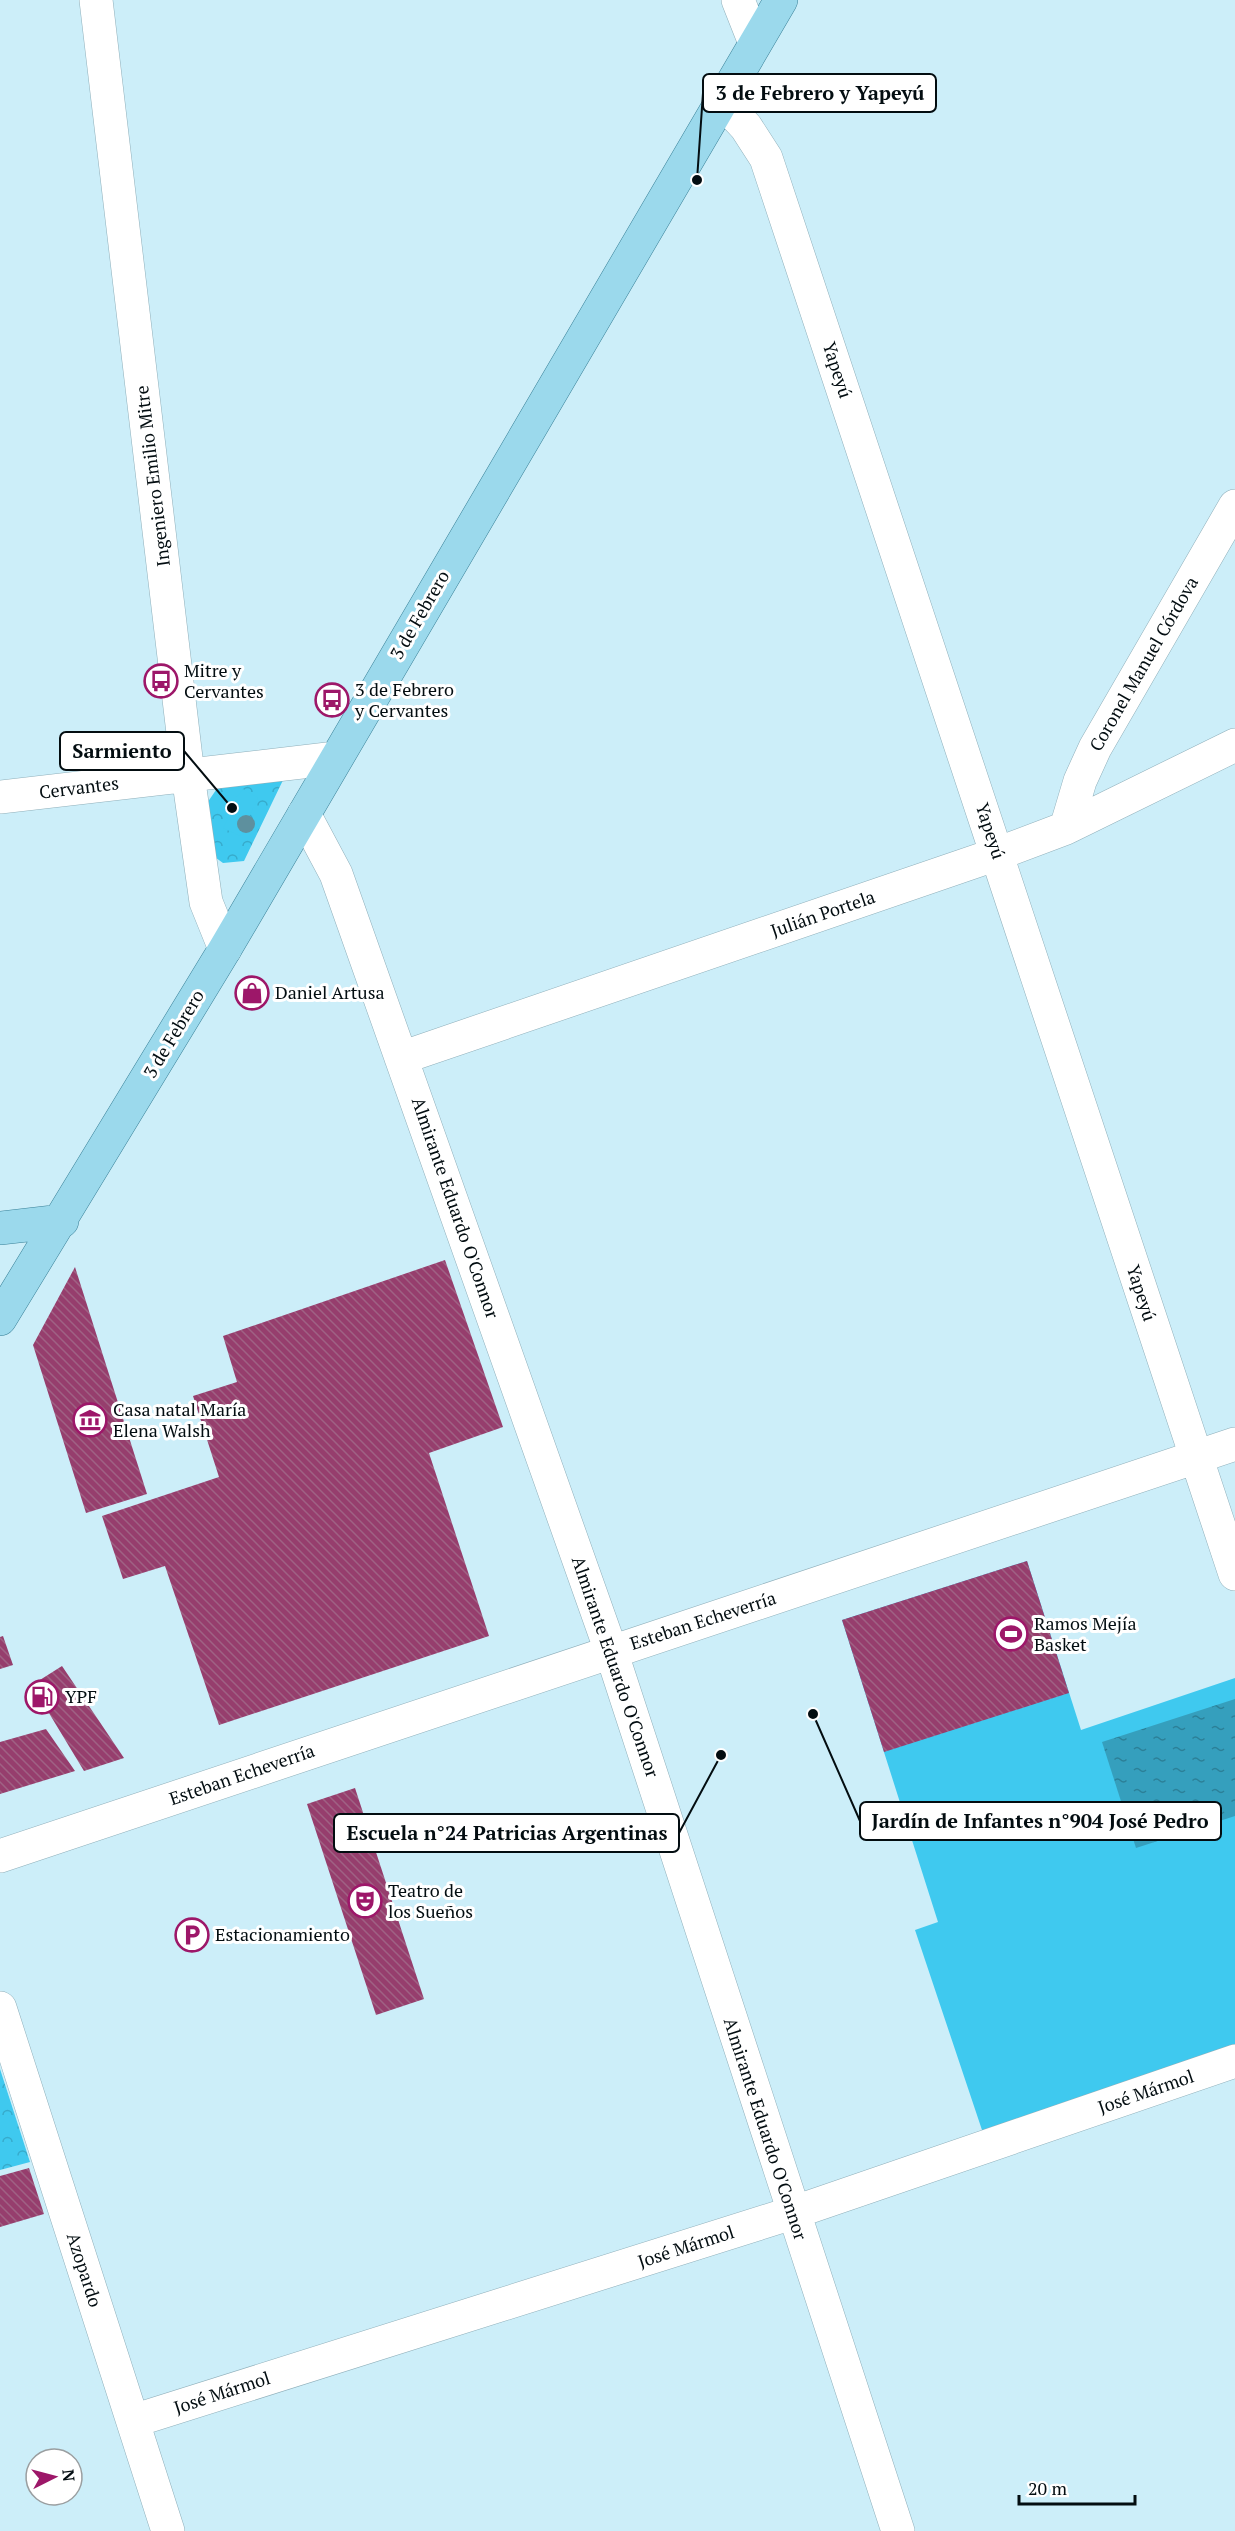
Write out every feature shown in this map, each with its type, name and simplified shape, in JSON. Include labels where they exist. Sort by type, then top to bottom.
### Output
[{"type":"main road","name":"3 de Febrero","points":[[0,1319],[62,1221],[225,949],[780,0]]},
{"type":"main road","points":[[0,1228],[62,1221]]},
{"type":"street","name":"Ingeniero Emilio Mitre","points":[[96,0],[188,775],[206,902],[225,949]]},
{"type":"street","points":[[738,0],[755,43]]},
{"type":"street","name":"Yapeyú","points":[[722,100],[746,127],[766,158],[1235,1574]]},
{"type":"street","name":"Coronel Manuel Córdova","points":[[1066,828],[1080,781],[1095,748],[1235,506]]},
{"type":"street","name":"Julián Portela","points":[[402,1058],[998,854],[1066,828],[1235,745]]},
{"type":"street","name":"Cervantes","points":[[0,797],[336,758]]},
{"type":"street","name":"Almirante Eduardo O'Connor","points":[[304,814],[336,874],[611,1651],[792,2213],[898,2531]]},
{"type":"street","name":"Esteban Echeverría","points":[[0,1856],[1235,1444]]},
{"type":"street","name":"Azopardo","points":[[0,2008],[168,2531]]},
{"type":"street","name":"José Mármol","points":[[133,2421],[792,2213],[1235,2061]]},
{"type":"green space","points":[[285,776],[244,861],[223,863],[212,855],[205,806],[216,790],[231,782]]},
{"type":"green space","points":[[243,789],[258,798],[240,836],[223,828],[228,819],[217,812],[227,792],[237,797]]},
{"type":"green space","points":[[1027,1561],[1081,1730],[1235,1678],[1235,2053],[983,2133],[915,1930],[938,1922],[842,1620]]},
{"type":"green space","points":[[0,2069],[30,2162],[0,2170]]},
{"type":"water","points":[[1235,1699],[1235,1816],[1136,1848],[1102,1742]]},
{"type":"building","points":[[445,1260],[503,1427],[429,1453],[489,1636],[219,1725],[165,1566],[123,1579],[102,1516],[219,1477],[193,1396],[237,1382],[223,1336]]},
{"type":"building","name":"Casa natal María Elena Walsh","points":[[75,1267],[147,1494],[86,1513],[33,1345]]},
{"type":"building","points":[[1027,1561],[1069,1693],[884,1752],[842,1620]]},
{"type":"building","points":[[3,1636],[13,1665],[0,1669],[0,1637]]},
{"type":"building","points":[[62,1666],[124,1758],[84,1771],[32,1685]]},
{"type":"building","points":[[46,1729],[75,1771],[0,1794],[0,1742]]},
{"type":"building","name":"Teatro de los Sueños","points":[[355,1788],[424,1999],[376,2015],[307,1804]]},
{"type":"building","points":[[29,2168],[44,2214],[0,2227],[0,2176]]},
{"type":"place","name":"3 de Febrero y Yapeyú","points":[[697,180]]},
{"type":"place","name":"Mitre y Cervantes","points":[[161,681]]},
{"type":"place","name":"3 de Febrero y Cervantes","points":[[332,700]]},
{"type":"place","name":"Sarmiento","points":[[232,808]]},
{"type":"place","name":"Daniel Artusa","points":[[252,993]]},
{"type":"place","name":"Casa natal María Elena Walsh","points":[[90,1420]]},
{"type":"place","name":"Ramos Mejía Basket","points":[[1011,1634]]},
{"type":"place","name":"YPF","points":[[42,1697]]},
{"type":"place","name":"Jardín de Infantes n°904 José Pedro","points":[[813,1714]]},
{"type":"place","name":"Escuela n°24 Patricias Argentinas","points":[[721,1755]]},
{"type":"place","name":"Teatro de los Sueños","points":[[365,1901]]},
{"type":"place","name":"Estacionamiento","points":[[192,1935]]}]
